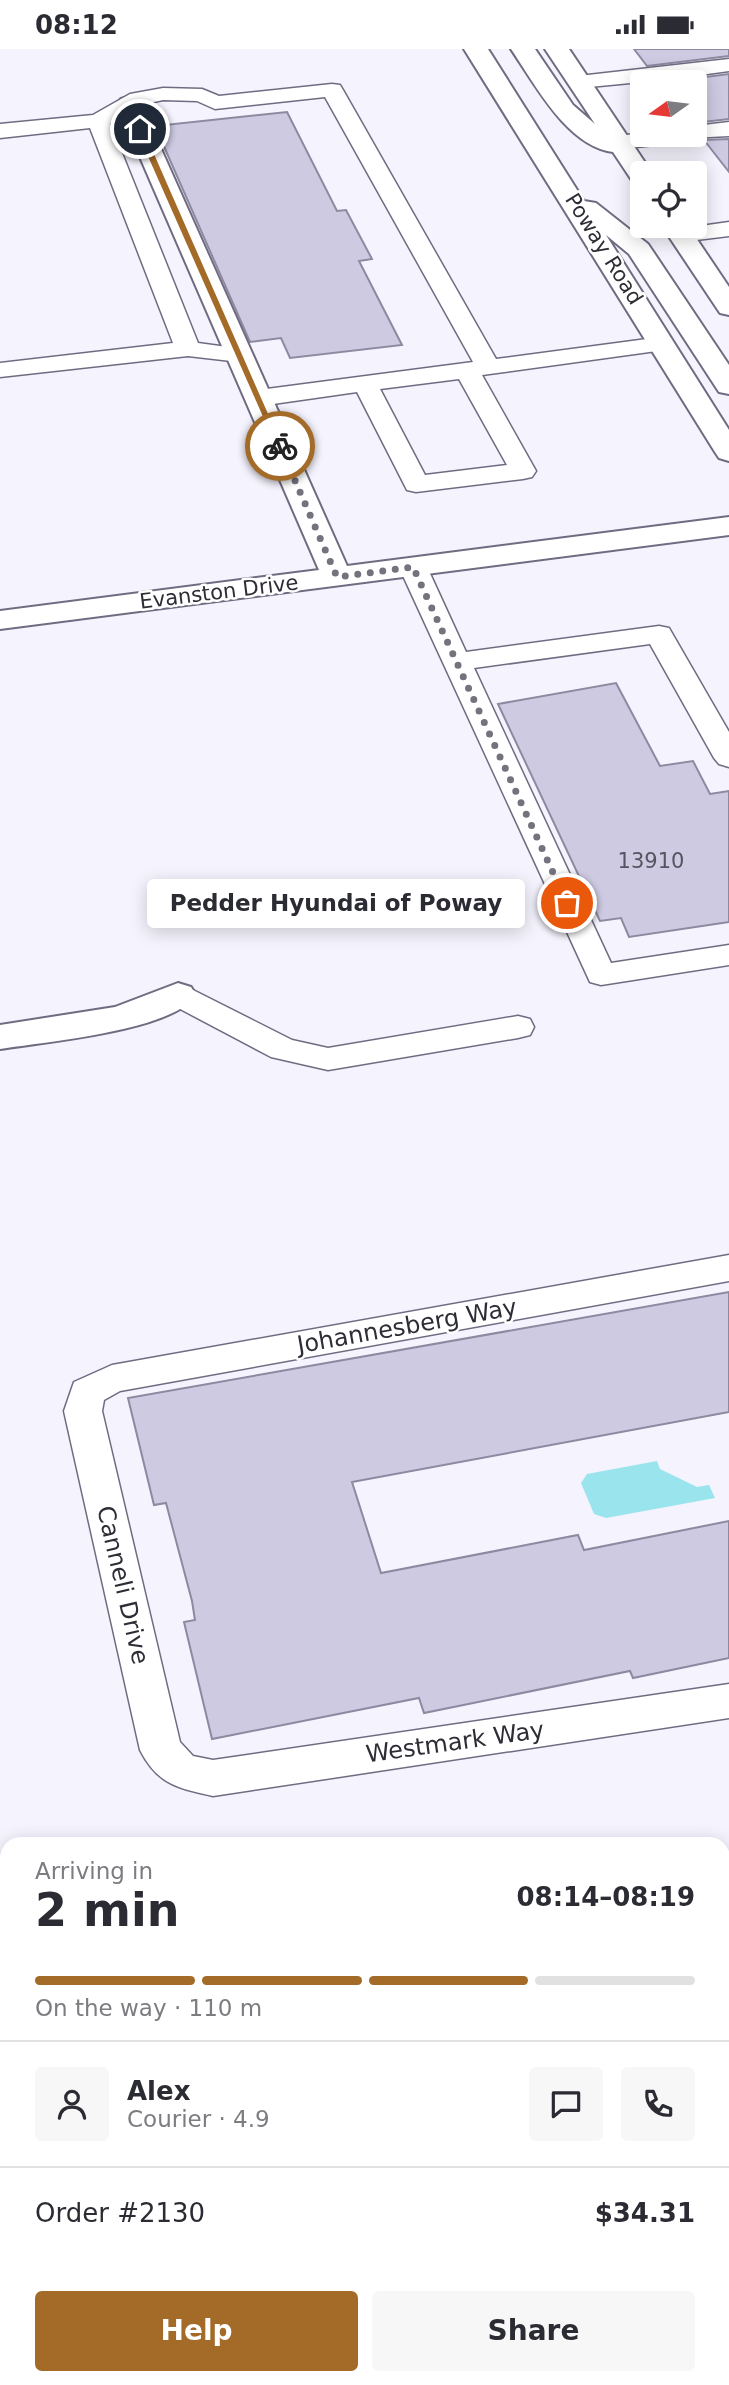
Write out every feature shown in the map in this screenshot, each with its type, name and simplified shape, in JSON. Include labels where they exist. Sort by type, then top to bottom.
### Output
[{"type":"main road","name":"Poway Road","points":[[477,49],[729,451]]},
{"type":"main road","points":[[523,49],[569,116],[624,149]]},
{"type":"main road","points":[[557,49],[632,161]]},
{"type":"main road","points":[[129,104],[337,577]]},
{"type":"main road","points":[[571,196],[629,238],[639,249],[729,386]]},
{"type":"main road","points":[[682,238],[729,307]]},
{"type":"main road","name":"Evanston Drive","points":[[0,620],[729,526]]},
{"type":"main road","points":[[0,1037],[115,1019],[140,1013],[178,995]]},
{"type":"lane","points":[[702,70],[729,65]]},
{"type":"lane","points":[[579,82],[630,79]]},
{"type":"lane","points":[[0,131],[99,121],[138,99],[163,94],[202,95],[215,103],[332,90],[478,369],[523,471],[416,484],[365,384]]},
{"type":"lane","points":[[99,121],[187,349]]},
{"type":"lane","points":[[707,130],[729,129]]},
{"type":"lane","points":[[624,149],[632,147]]},
{"type":"lane","points":[[707,229],[729,229]]},
{"type":"lane","points":[[259,398],[662,344]]},
{"type":"lane","points":[[0,370],[187,349],[240,355]]},
{"type":"lane","points":[[413,567],[601,975],[729,955]]},
{"type":"lane","points":[[457,662],[659,634],[729,758]]},
{"type":"lane","points":[[178,995],[283,1049],[328,1059],[518,1027]]},
{"type":"lane","name":"Johannesberg Way","points":[[87,1392],[112,1378],[729,1268]]},
{"type":"lane","name":"Canneli Drive","points":[[87,1392],[83,1411],[161,1750],[180,1771]]},
{"type":"lane","name":"Westmark Way","points":[[180,1771],[213,1778],[729,1701]]},
{"type":"water","points":[[657,1461],[660,1469],[697,1487],[709,1485],[715,1498],[606,1518],[594,1514],[581,1483],[587,1474]]},
{"type":"building","points":[[634,49],[729,49],[729,56],[647,66]]},
{"type":"building","points":[[729,74],[729,119],[707,122],[707,77]]},
{"type":"building","points":[[287,112],[337,211],[346,210],[372,259],[359,261],[402,345],[290,358],[281,338],[250,342],[155,126]]},
{"type":"building","points":[[729,139],[729,172],[707,144],[707,140]]},
{"type":"building","points":[[616,683],[660,766],[693,761],[710,794],[729,791],[729,922],[629,937],[621,918],[600,921],[498,704]]},
{"type":"building","points":[[729,1292],[729,1412],[352,1482],[381,1573],[578,1535],[584,1550],[729,1521],[729,1658],[633,1678],[630,1671],[424,1713],[419,1698],[212,1739],[184,1622],[195,1620],[192,1601],[166,1503],[154,1505],[128,1398]]},
{"type":"way so far","points":[[280,446],[337,577],[413,567],[567,903]]},
{"type":"place","name":"Pedder Hyundai of Poway","points":[[567,903]]},
{"type":"route","points":[[140,129],[280,446]]}]
